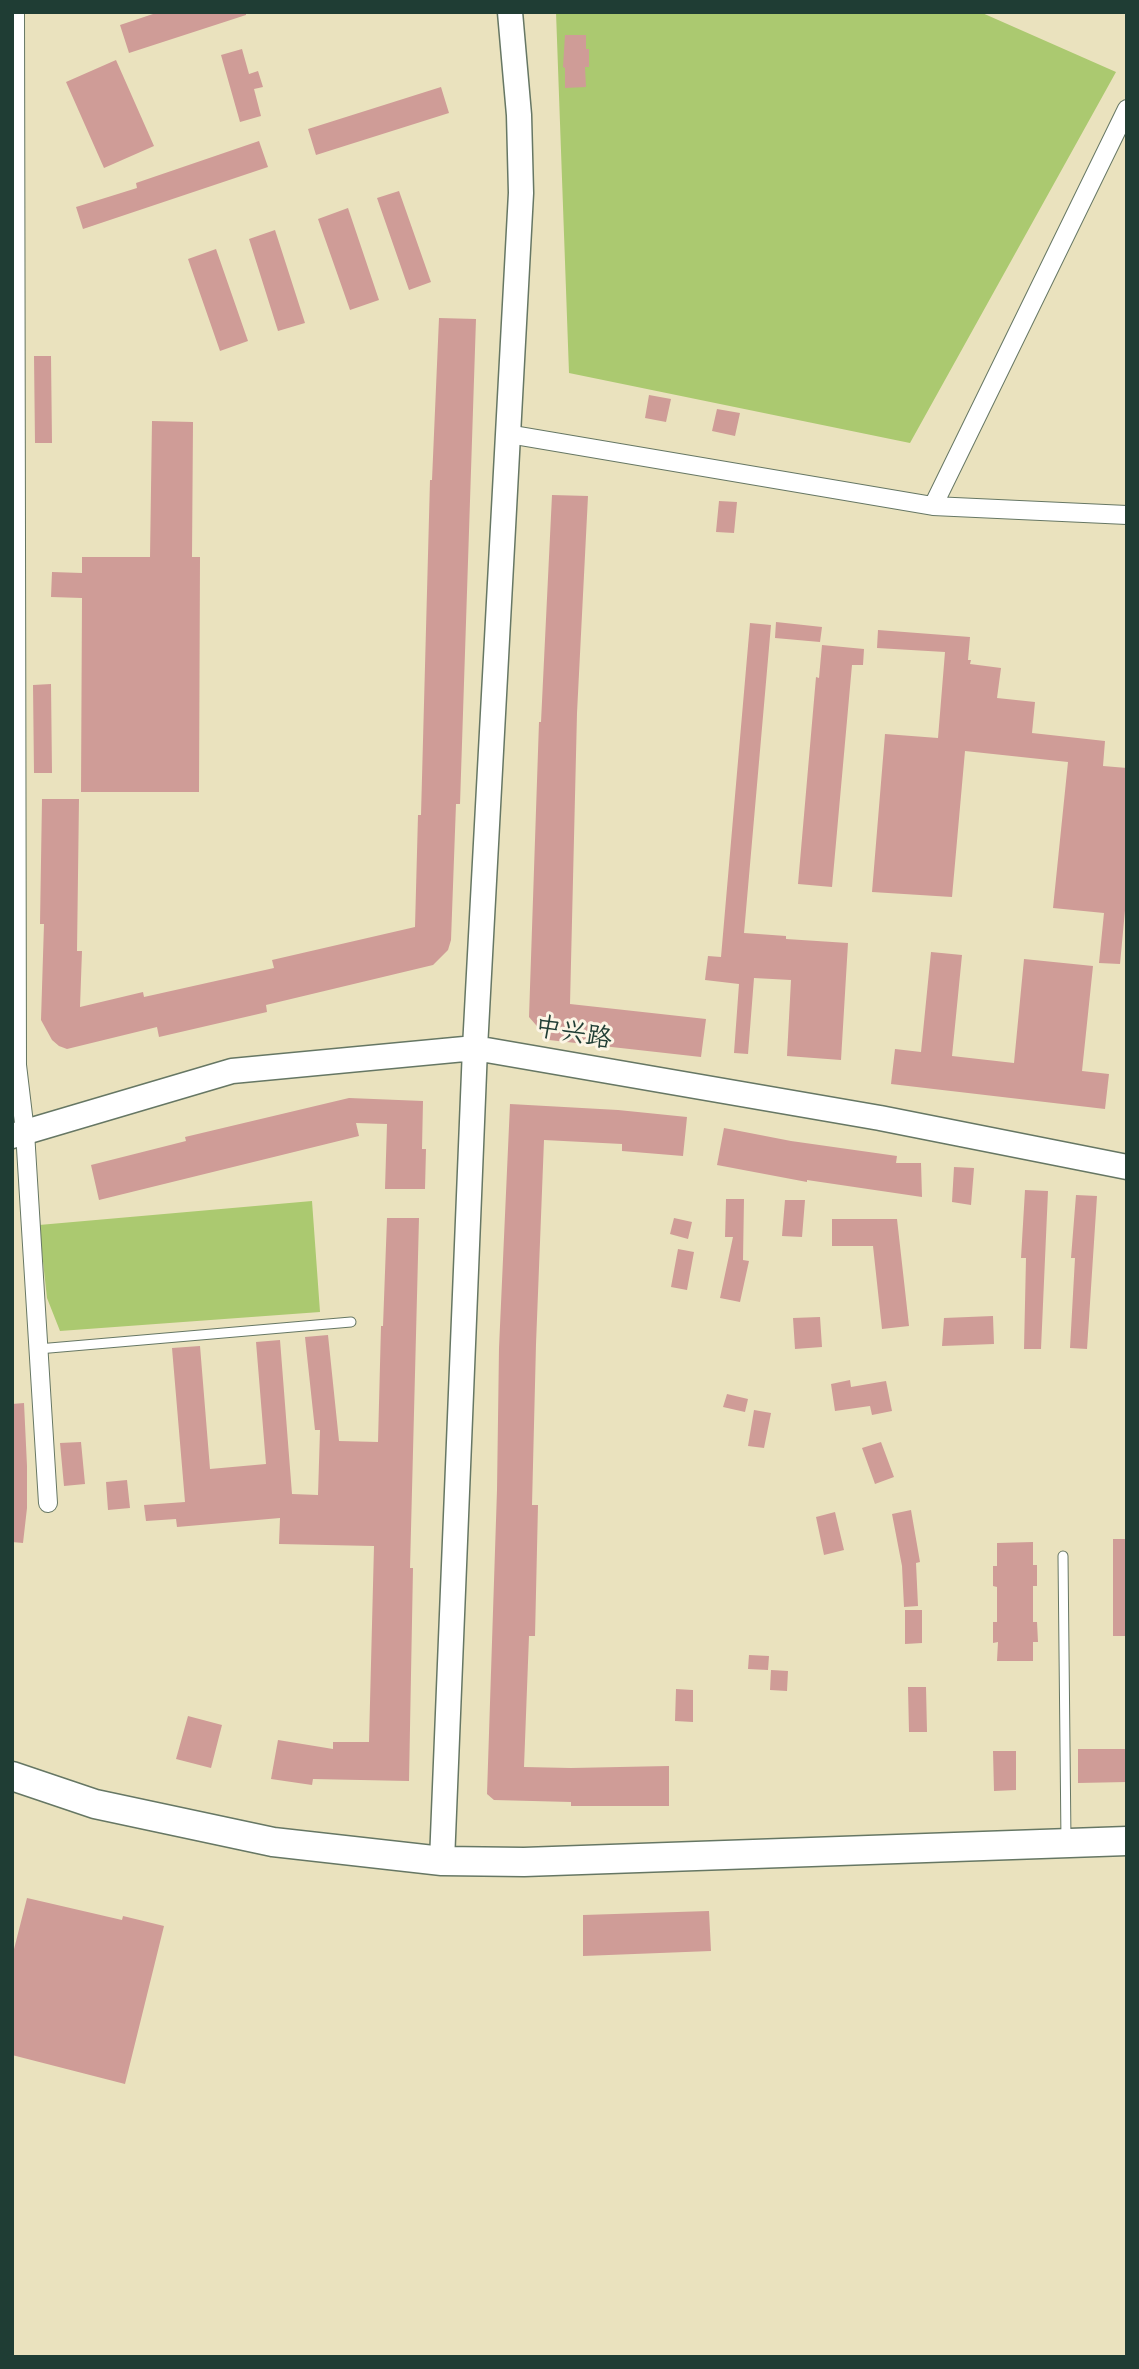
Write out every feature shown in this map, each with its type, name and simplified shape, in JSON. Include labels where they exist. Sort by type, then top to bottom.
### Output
[{"type":"main road","points":[[442,1861],[475,1048],[521,193],[519,115],[510,12]]},
{"type":"main road","name":"中兴路","points":[[19,1134],[232,1071],[475,1048],[880,1118],[1127,1167]]},
{"type":"main road","points":[[12,1776],[95,1804],[273,1842],[442,1861],[524,1863],[1127,1842]]},
{"type":"street","points":[[15,12],[17,1065],[19,1134],[48,1503]]},
{"type":"street","points":[[933,506],[1127,109]]},
{"type":"street","points":[[508,434],[933,506],[1127,515]]},
{"type":"lane","points":[[38,1349],[351,1322]]},
{"type":"lane","points":[[1063,1556],[1066,1844]]},
{"type":"green space","points":[[556,12],[980,12],[1116,72],[910,443],[569,373]]},
{"type":"green space","points":[[312,1201],[320,1312],[60,1331],[47,1298],[39,1225]]},
{"type":"building","points":[[159,12],[246,12],[246,15],[129,53],[120,25]]},
{"type":"building","points":[[565,35],[586,35],[589,67],[585,67],[586,87],[565,88]]},
{"type":"building","points":[[242,49],[249,74],[258,71],[263,87],[254,89],[261,116],[240,122],[221,55]]},
{"type":"building","points":[[116,60],[154,146],[104,168],[66,82]]},
{"type":"building","points":[[441,87],[449,113],[316,155],[308,129]]},
{"type":"building","points":[[259,141],[268,167],[83,229],[76,207],[137,188],[136,183]]},
{"type":"building","points":[[399,191],[431,282],[409,290],[377,198]]},
{"type":"building","points":[[348,208],[379,300],[350,310],[318,219]]},
{"type":"building","points":[[275,230],[305,323],[278,331],[249,239]]},
{"type":"building","points":[[216,249],[248,341],[220,351],[188,259]]},
{"type":"building","points":[[439,318],[476,319],[460,804],[456,804],[451,940],[448,950],[433,965],[266,1005],[267,1012],[159,1037],[157,1027],[67,1049],[59,1046],[52,1040],[41,1020],[44,924],[40,924],[42,799],[79,799],[77,951],[82,951],[80,1007],[143,992],[144,997],[274,968],[272,960],[415,927],[418,815],[421,815],[430,480]]},
{"type":"building","points":[[34,356],[51,356],[52,443],[35,443]]},
{"type":"building","points":[[649,395],[671,399],[666,422],[645,418]]},
{"type":"building","points":[[717,409],[740,413],[735,436],[712,431]]},
{"type":"building","points":[[152,421],[193,422],[192,557],[200,557],[199,792],[81,792],[82,598],[51,597],[52,572],[82,573],[82,557],[150,557]]},
{"type":"building","points":[[552,495],[588,496],[577,713],[570,1004],[706,1019],[701,1057],[549,1040],[529,1017],[539,722]]},
{"type":"building","points":[[719,501],[737,502],[734,533],[716,532]]},
{"type":"building","points":[[776,622],[822,627],[820,642],[775,638]]},
{"type":"building","points":[[750,623],[771,625],[744,933],[848,943],[841,1060],[787,1056],[791,980],[754,978],[748,1054],[734,1053],[739,984],[705,980],[708,956],[721,957]]},
{"type":"building","points":[[878,630],[970,637],[970,664],[1001,668],[997,698],[1035,702],[1032,733],[1105,741],[1103,766],[1127,768],[1127,889],[1120,964],[1099,963],[1104,913],[1053,908],[1068,762],[965,751],[952,897],[872,892],[885,734],[938,738],[945,652],[877,648]]},
{"type":"building","points":[[822,645],[864,649],[863,665],[852,665],[832,887],[798,884],[816,677],[819,678]]},
{"type":"building","points":[[51,684],[52,773],[34,773],[33,685]]},
{"type":"building","points":[[931,952],[962,955],[952,1056],[1014,1063],[1024,959],[1093,966],[1082,1071],[1109,1074],[1105,1109],[891,1084],[895,1049],[921,1052]]},
{"type":"building","points":[[349,1098],[423,1101],[425,1189],[385,1189],[387,1124],[356,1123],[359,1136],[99,1200],[91,1165],[186,1141],[185,1137]]},
{"type":"building","points":[[510,1104],[687,1117],[683,1156],[622,1151],[622,1144],[544,1140],[532,1505],[538,1505],[535,1636],[529,1636],[524,1767],[669,1766],[669,1806],[571,1806],[571,1802],[494,1800],[487,1794],[499,1348]]},
{"type":"building","points":[[724,1128],[791,1141],[897,1156],[896,1163],[921,1163],[922,1197],[807,1182],[717,1165]]},
{"type":"building","points":[[954,1167],[974,1168],[971,1205],[952,1202]]},
{"type":"building","points":[[1025,1190],[1048,1191],[1041,1349],[1024,1349],[1026,1258],[1021,1258]]},
{"type":"building","points":[[1076,1195],[1097,1196],[1087,1349],[1070,1348],[1075,1258],[1071,1258]]},
{"type":"building","points":[[726,1199],[744,1199],[743,1260],[749,1261],[740,1302],[720,1298],[733,1237],[725,1237]]},
{"type":"building","points":[[785,1200],[805,1200],[802,1237],[782,1236]]},
{"type":"building","points":[[387,1218],[419,1218],[410,1568],[413,1568],[409,1781],[313,1779],[312,1785],[271,1779],[278,1740],[333,1749],[333,1742],[369,1742],[374,1546],[279,1544],[280,1518],[177,1527],[176,1519],[146,1521],[144,1505],[185,1502],[172,1348],[200,1346],[210,1469],[266,1464],[256,1342],[280,1340],[292,1494],[318,1495],[320,1430],[315,1430],[305,1337],[328,1335],[339,1441],[378,1442]]},
{"type":"building","points":[[674,1218],[692,1222],[688,1239],[670,1234]]},
{"type":"building","points":[[832,1219],[897,1219],[909,1326],[882,1329],[873,1246],[832,1246]]},
{"type":"building","points":[[678,1249],[694,1252],[687,1290],[671,1287]]},
{"type":"building","points":[[993,1316],[994,1344],[942,1346],[944,1318]]},
{"type":"building","points":[[820,1317],[822,1347],[795,1349],[793,1318]]},
{"type":"building","points":[[850,1380],[851,1387],[886,1381],[892,1411],[872,1415],[870,1406],[835,1411],[831,1384]]},
{"type":"building","points":[[727,1394],[748,1399],[745,1412],[723,1407]]},
{"type":"building","points":[[24,1403],[27,1508],[23,1543],[12,1542],[12,1404]]},
{"type":"building","points":[[754,1410],[771,1413],[764,1448],[748,1446]]},
{"type":"building","points":[[81,1442],[85,1484],[64,1486],[60,1443]]},
{"type":"building","points":[[881,1442],[894,1477],[875,1484],[862,1448]]},
{"type":"building","points":[[127,1480],[130,1508],[108,1510],[106,1482]]},
{"type":"building","points":[[911,1510],[920,1562],[916,1563],[918,1606],[904,1607],[902,1566],[892,1514]]},
{"type":"building","points":[[835,1512],[844,1550],[824,1555],[816,1517]]},
{"type":"building","points":[[1113,1539],[1127,1539],[1127,1636],[1113,1636]]},
{"type":"building","points":[[1033,1542],[1037,1586],[1033,1586],[1033,1622],[1037,1622],[1038,1642],[1033,1642],[1033,1661],[997,1661],[998,1642],[993,1643],[993,1622],[997,1622],[997,1587],[993,1586],[993,1566],[997,1566],[997,1543]]},
{"type":"building","points":[[905,1610],[922,1610],[922,1643],[905,1644]]},
{"type":"building","points":[[749,1655],[769,1656],[768,1670],[748,1669]]},
{"type":"building","points":[[771,1670],[788,1671],[787,1691],[770,1690]]},
{"type":"building","points":[[908,1687],[926,1687],[927,1732],[909,1732]]},
{"type":"building","points":[[676,1689],[693,1690],[693,1722],[675,1721]]},
{"type":"building","points":[[188,1716],[222,1725],[211,1768],[176,1759]]},
{"type":"building","points":[[1078,1749],[1127,1749],[1127,1782],[1078,1783]]},
{"type":"building","points":[[993,1751],[1016,1751],[1016,1790],[994,1791]]},
{"type":"building","points":[[27,1898],[122,1920],[123,1916],[164,1926],[125,2084],[12,2055],[12,1957]]},
{"type":"building","points":[[709,1911],[711,1951],[583,1956],[583,1915]]}]
